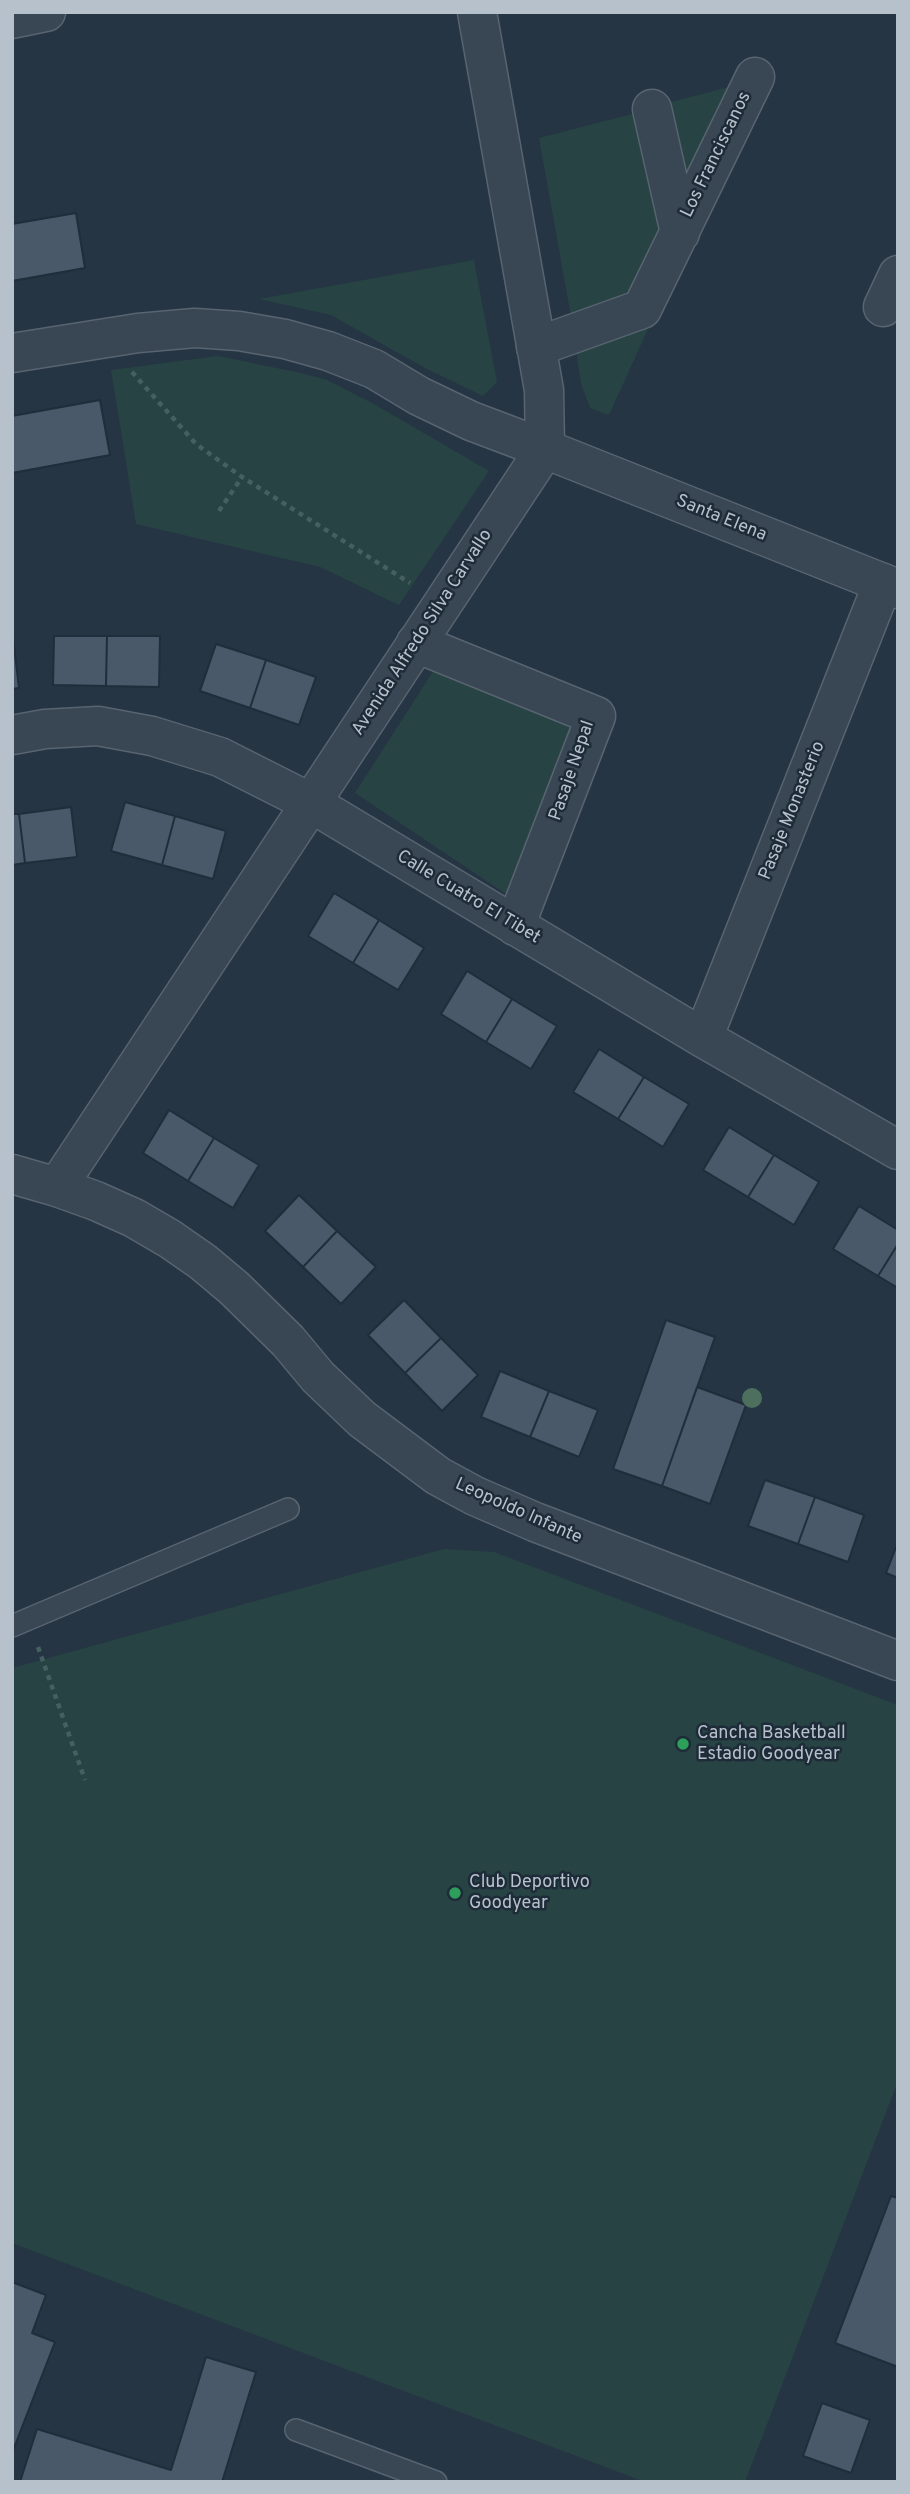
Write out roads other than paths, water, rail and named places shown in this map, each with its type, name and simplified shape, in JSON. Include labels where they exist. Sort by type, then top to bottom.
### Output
[{"type":"street","points":[[12,19],[46,12]]},
{"type":"street","points":[[477,12],[544,390],[545,449]]},
{"type":"street","name":"Los Franciscanos","points":[[536,347],[642,309],[755,77]]},
{"type":"street","name":"Los Franciscanos","points":[[652,109],[680,233]]},
{"type":"street","name":"Santa Elena","points":[[12,353],[138,333],[195,328],[239,331],[285,339],[328,351],[373,369],[419,396],[471,421],[890,586]]},
{"type":"street","name":"Avenida Alfredo Silva Carvallo","points":[[57,1187],[545,449]]},
{"type":"street","name":"Pasaje Monasterio","points":[[703,1038],[890,586]]},
{"type":"street","name":"Pasaje Nepal","points":[[416,643],[596,716],[515,926]]},
{"type":"street","name":"Calle Cuatro El Tibet","points":[[12,735],[45,729],[98,726],[152,736],[219,757],[311,803],[703,1038],[896,1144]]},
{"type":"street","name":"Leopoldo Infante","points":[[12,1174],[96,1200],[170,1238],[234,1288],[288,1341],[318,1377],[362,1419],[438,1476],[456,1486],[535,1522],[898,1661]]},
{"type":"lane","points":[[20,1623],[288,1509]]},
{"type":"lane","points":[[296,2430],[436,2482]]},
{"type":"place","name":"Cancha Basketball Estadio Goodyear","points":[[683,1744]]},
{"type":"place","name":"Club Deportivo Goodyear","points":[[455,1893]]}]
